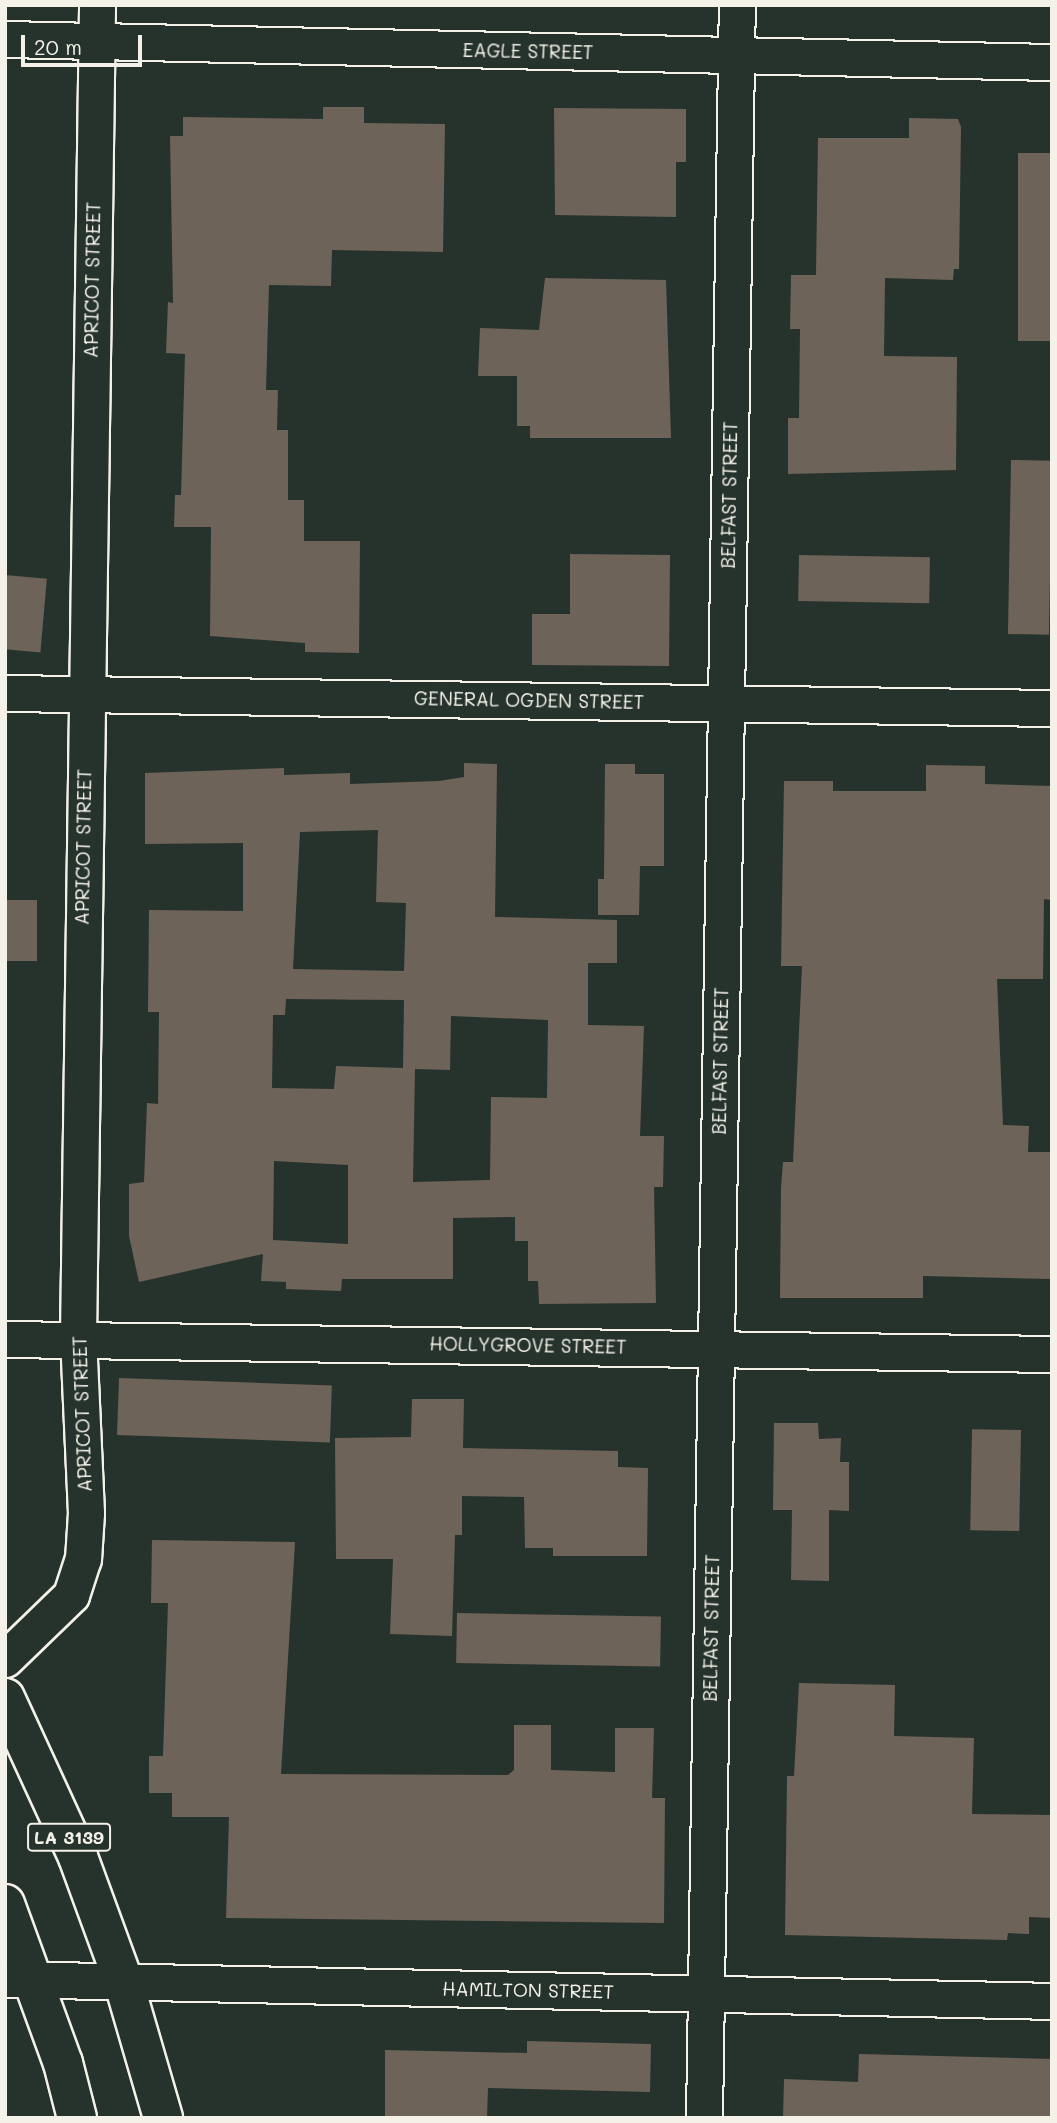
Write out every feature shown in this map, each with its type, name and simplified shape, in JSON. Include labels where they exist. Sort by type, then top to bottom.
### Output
[{"type":"main road","name":"LA 3139","points":[[5,1698],[78,1857],[123,1980],[163,2118]]},
{"type":"main road","points":[[5,1904],[20,1979],[62,2063],[77,2118]]},
{"type":"street","name":"APRICOT STREET","points":[[5,1659],[71,1595],[83,1559],[78,1336],[85,695],[97,5]]},
{"type":"street","name":"BELFAST STREET","points":[[704,2118],[737,5]]},
{"type":"street","name":"EAGLE STREET","points":[[5,39],[1052,62]]},
{"type":"street","name":"GENERAL OGDEN STREET","points":[[5,692],[1052,708]]},
{"type":"street","name":"HOLLYGROVE STREET","points":[[5,1339],[78,1336],[1052,1354]]},
{"type":"street","name":"HAMILTON STREET","points":[[20,1979],[1052,2001]]},
{"type":"street","points":[[58,2118],[62,2063]]},
{"type":"building","points":[[323,107],[364,107],[364,123],[445,124],[443,252],[332,250],[331,286],[269,285],[266,390],[278,390],[277,430],[288,430],[288,500],[304,500],[304,541],[360,541],[359,653],[305,652],[305,643],[210,636],[211,527],[174,527],[175,495],[181,495],[185,354],[166,353],[168,302],[173,303],[170,136],[183,136],[183,117],[323,119]]},
{"type":"building","points":[[554,108],[686,109],[686,162],[676,162],[676,217],[555,215]]},
{"type":"building","points":[[909,118],[958,119],[961,127],[959,269],[954,269],[953,280],[885,278],[884,356],[957,357],[956,470],[788,474],[788,418],[799,418],[800,329],[790,329],[791,275],[816,275],[818,138],[909,138]]},
{"type":"building","points":[[1018,153],[1052,153],[1052,341],[1018,341]]},
{"type":"building","points":[[545,278],[666,280],[671,438],[530,438],[530,426],[517,426],[517,376],[478,376],[480,328],[539,330]]},
{"type":"building","points":[[1011,460],[1052,461],[1049,635],[1008,634]]},
{"type":"building","points":[[570,554],[670,555],[669,666],[532,665],[532,614],[570,614]]},
{"type":"building","points":[[799,555],[930,557],[929,603],[798,601]]},
{"type":"building","points":[[5,575],[47,579],[40,652],[5,649]]},
{"type":"building","points":[[464,763],[497,764],[495,917],[617,920],[617,963],[588,963],[588,1025],[644,1026],[640,1136],[664,1136],[663,1187],[654,1187],[656,1303],[539,1304],[538,1281],[528,1281],[528,1241],[515,1241],[515,1217],[453,1218],[453,1279],[342,1279],[341,1291],[286,1289],[286,1282],[261,1281],[263,1254],[139,1282],[129,1236],[129,1184],[144,1182],[147,1103],[158,1104],[159,1012],[148,1012],[149,910],[243,911],[243,843],[145,844],[145,773],[284,768],[284,775],[350,773],[350,784],[439,781],[464,777]],"holes":[[[378,830],[376,902],[406,903],[404,971],[293,969],[300,832]],[[286,999],[404,1000],[403,1068],[336,1066],[334,1089],[272,1088],[273,1015],[285,1015]],[[451,1016],[548,1020],[547,1098],[491,1097],[490,1180],[413,1182],[415,1069],[450,1070]],[[274,1161],[348,1165],[348,1244],[273,1240]]]},
{"type":"building","points":[[605,764],[635,764],[635,774],[664,774],[664,866],[640,866],[639,915],[598,915],[598,879],[604,879]]},
{"type":"building","points":[[926,765],[985,766],[985,784],[1052,786],[1052,900],[1044,899],[1043,979],[997,979],[1003,1125],[1029,1126],[1028,1152],[1052,1152],[1050,1279],[923,1276],[923,1298],[780,1298],[781,1188],[783,1162],[793,1162],[802,966],[781,966],[784,781],[833,781],[833,791],[926,791]]},
{"type":"building","points":[[5,900],[37,900],[37,961],[5,961]]},
{"type":"building","points":[[119,1378],[332,1385],[330,1442],[117,1435]]},
{"type":"building","points":[[412,1399],[464,1399],[463,1448],[618,1451],[618,1467],[648,1468],[647,1556],[553,1556],[553,1548],[525,1548],[524,1497],[462,1496],[462,1535],[455,1535],[452,1636],[390,1634],[393,1559],[336,1559],[335,1438],[411,1437]]},
{"type":"building","points":[[774,1423],[818,1423],[819,1439],[841,1438],[840,1462],[849,1462],[849,1511],[829,1510],[829,1581],[791,1580],[792,1510],[773,1510]]},
{"type":"building","points":[[972,1429],[1021,1430],[1019,1531],[970,1530]]},
{"type":"building","points":[[152,1540],[295,1542],[281,1774],[508,1775],[514,1770],[514,1725],[551,1725],[551,1770],[615,1772],[615,1728],[654,1728],[652,1798],[665,1798],[664,1923],[226,1918],[229,1817],[172,1817],[172,1793],[149,1793],[149,1756],[163,1756],[168,1603],[151,1603]]},
{"type":"building","points":[[457,1613],[661,1617],[660,1667],[456,1663]]},
{"type":"building","points":[[799,1683],[895,1685],[894,1736],[974,1738],[972,1814],[1052,1815],[1052,1918],[1029,1917],[1029,1934],[1008,1933],[1007,1940],[785,1935],[787,1776],[794,1776]]},
{"type":"building","points":[[527,2041],[651,2044],[650,2092],[488,2088],[487,2118],[385,2118],[385,2050],[527,2053]]},
{"type":"building","points":[[859,2054],[1052,2059],[1052,2118],[783,2118],[784,2079],[858,2082]]}]
